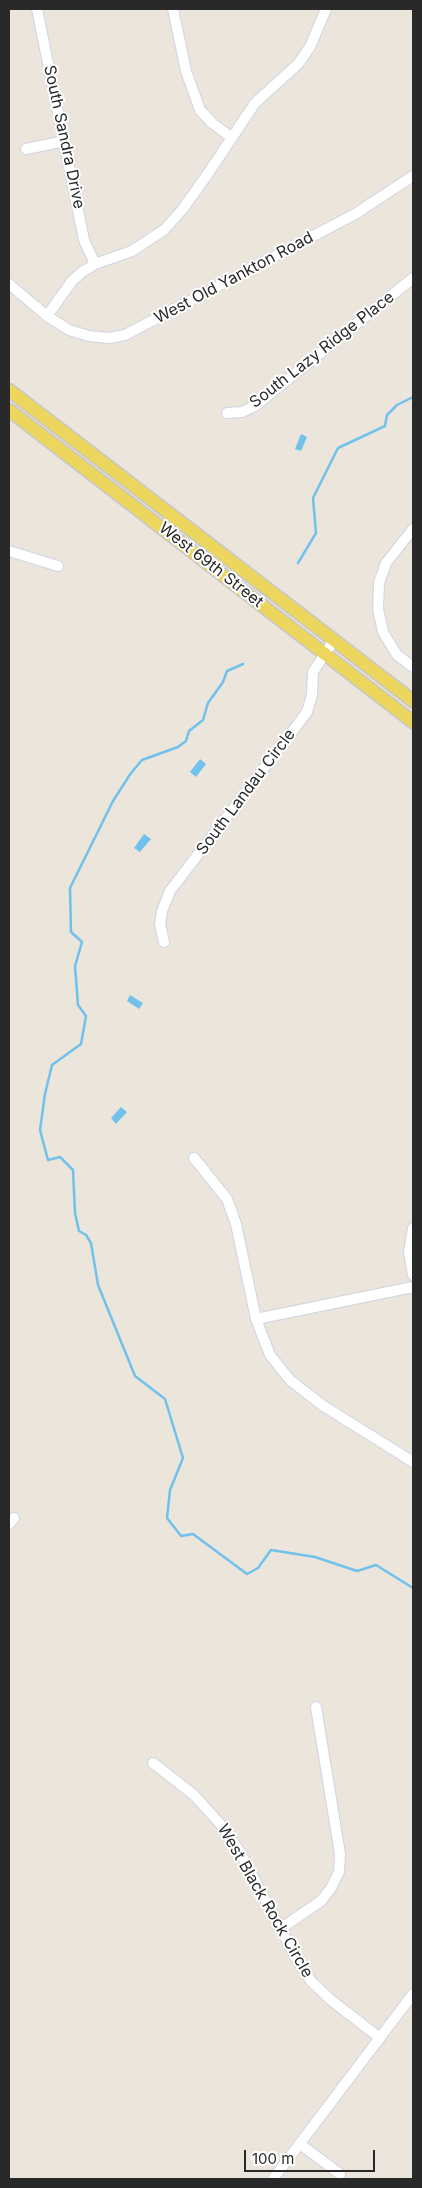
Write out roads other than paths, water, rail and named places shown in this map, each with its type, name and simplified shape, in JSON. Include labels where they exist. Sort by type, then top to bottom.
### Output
[{"type":"main road","name":"West 69th Street","points":[[9,390],[413,701]]},
{"type":"main road","name":"West 69th Street","points":[[9,410],[413,722]]},
{"type":"street","name":"South Sandra Drive","points":[[37,9],[84,240],[95,264]]},
{"type":"street","points":[[173,9],[186,71],[198,104],[212,123],[231,137]]},
{"type":"street","points":[[47,316],[72,281],[95,264],[132,251],[164,230],[182,210],[255,103],[298,64],[310,47],[326,9]]},
{"type":"street","points":[[26,149],[65,141]]},
{"type":"street","name":"West Old Yankton Road","points":[[9,284],[47,316],[69,330],[89,336],[109,338],[125,335],[356,214],[413,176]]},
{"type":"street","name":"South Lazy Ridge Place","points":[[227,413],[242,412],[255,406],[413,278]]},
{"type":"street","points":[[413,529],[386,563],[379,583],[378,609],[383,632],[398,655],[413,667]]},
{"type":"street","points":[[9,551],[58,566]]},
{"type":"street","name":"South Landau Circle","points":[[164,942],[160,924],[162,911],[170,891],[307,712],[312,695],[313,672],[324,652],[334,640]]},
{"type":"street","points":[[194,1158],[227,1199],[236,1224],[256,1319],[270,1355],[290,1380],[322,1405],[413,1462]]},
{"type":"street","points":[[413,1228],[409,1252],[413,1275]]},
{"type":"street","points":[[256,1319],[413,1287]]},
{"type":"street","points":[[280,1929],[321,1900],[331,1888],[339,1872],[340,1854],[316,1707]]},
{"type":"street","name":"West Black Rock Circle","points":[[153,1763],[194,1795],[224,1827],[240,1852],[280,1929],[311,1981],[331,2000],[380,2038]]},
{"type":"street","points":[[273,2179],[413,1994]]},
{"type":"street","points":[[300,2144],[340,2174]]},
{"type":"water","points":[[301,434],[307,437],[301,451],[295,449]]},
{"type":"water","points":[[200,759],[206,764],[196,777],[190,772]]},
{"type":"water","points":[[144,834],[151,839],[140,852],[134,848]]},
{"type":"water","points":[[130,995],[143,1003],[139,1009],[127,1001]]},
{"type":"water","points":[[121,1107],[127,1112],[116,1124],[111,1118]]},
{"type":"waterway","points":[[298,563],[316,533],[313,498],[338,448],[385,426],[387,415],[397,405],[413,397]]},
{"type":"waterway","points":[[243,664],[227,671],[223,682],[208,703],[203,720],[189,731],[186,741],[178,747],[142,760],[131,773],[113,801],[70,888],[71,932],[82,942],[75,966],[78,1005],[86,1016],[81,1044],[52,1065],[45,1094],[40,1130],[48,1160],[60,1157],[73,1170],[75,1213],[79,1231],[86,1235],[91,1243],[98,1285],[135,1376],[165,1399],[183,1458],[170,1490],[167,1518],[181,1536],[193,1534],[247,1574],[258,1568],[271,1550],[315,1557],[357,1571],[376,1565],[413,1588]]}]
